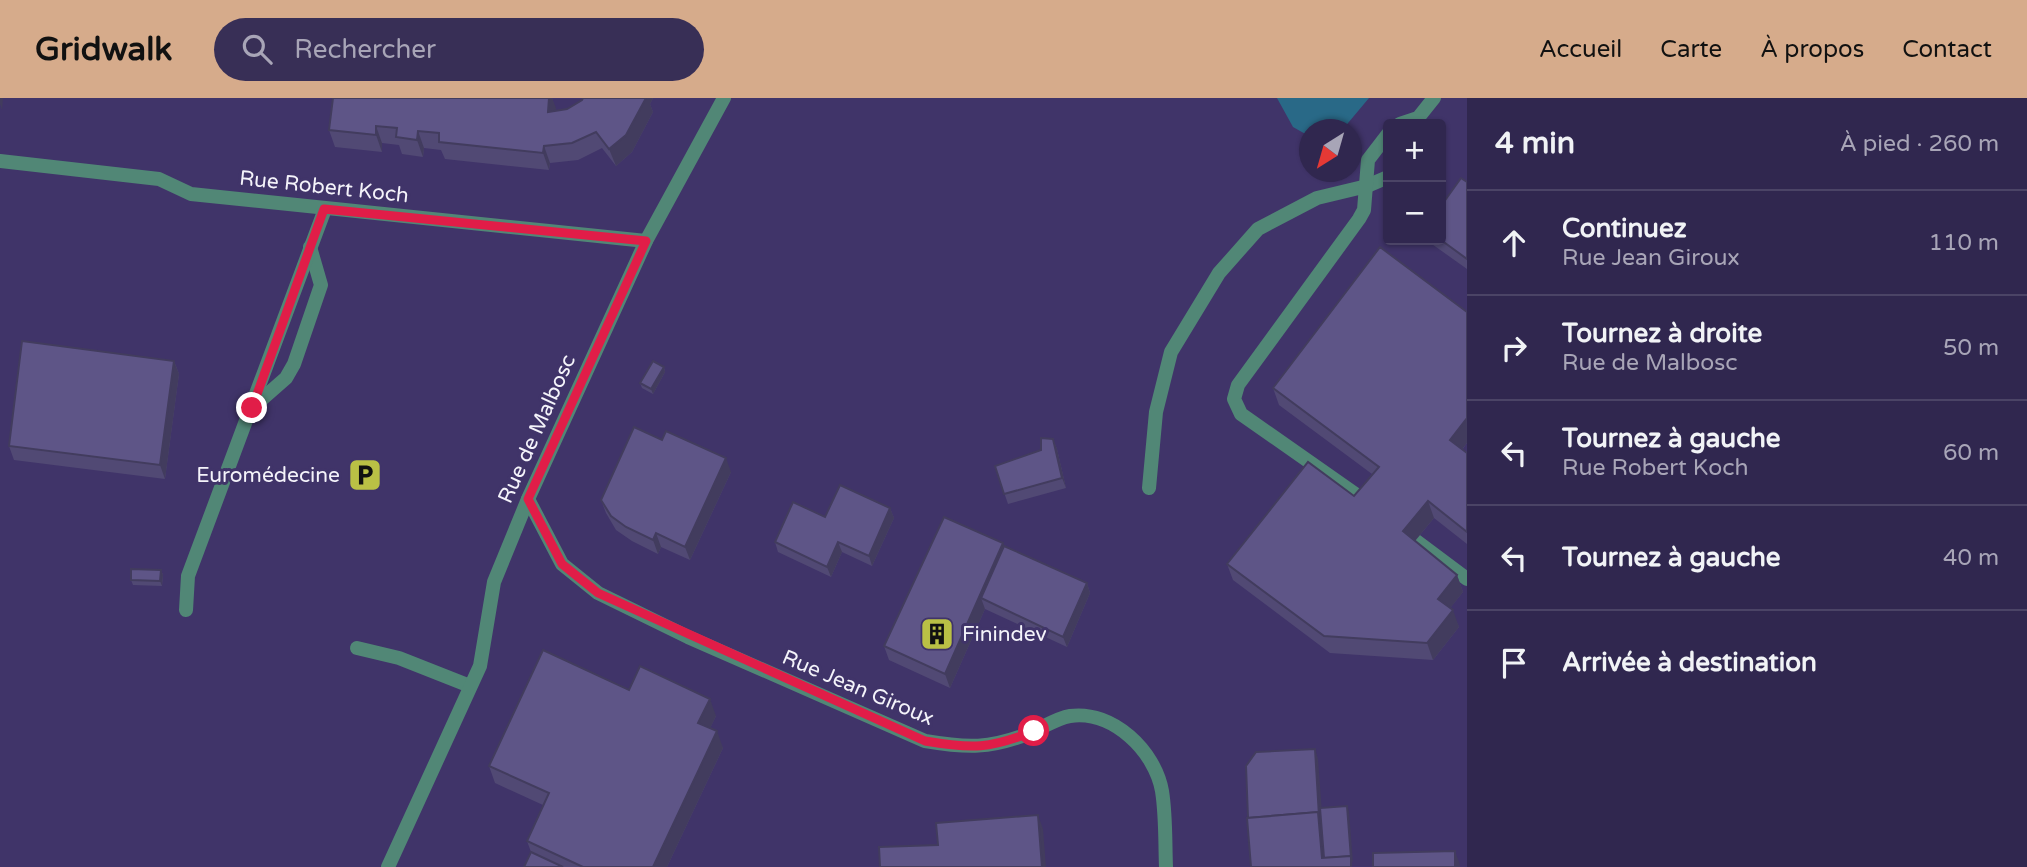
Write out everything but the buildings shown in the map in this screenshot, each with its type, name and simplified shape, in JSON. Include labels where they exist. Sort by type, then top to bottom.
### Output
[{"type":"street","name":"Rue de Malbosc","points":[[388,867],[480,666],[494,582],[528,499],[646,241],[724,98]]},
{"type":"street","points":[[1419,119],[1434,98]]},
{"type":"street","points":[[1368,503],[1241,414],[1234,399],[1238,385],[1359,219],[1364,210],[1368,160],[1383,140]]},
{"type":"street","name":"Rue Robert Koch","points":[[0,161],[159,179],[191,194],[646,241]]},
{"type":"street","points":[[1149,488],[1156,412],[1171,352],[1219,273],[1258,229],[1317,198],[1367,186],[1383,179]]},
{"type":"street","points":[[186,610],[188,576],[324,209]]},
{"type":"street","points":[[252,408],[286,378],[294,363],[321,285],[310,247]]},
{"type":"street","name":"Rue Jean Giroux","points":[[528,499],[562,564],[598,593],[764,671],[925,741],[965,748],[999,745],[1070,716],[1104,719],[1137,744],[1154,769],[1162,790],[1166,867]]},
{"type":"street","points":[[1415,540],[1467,579]]},
{"type":"street","points":[[357,648],[398,658],[470,686]]},
{"type":"water","points":[[1277,98],[1369,98],[1351,119],[1299,119],[1299,130],[1293,127]]},
{"type":"place","name":"Euromédecine","points":[[365,475]]},
{"type":"place","name":"Finindev","points":[[937,634]]},
{"type":"route","points":[[252,408],[324,209],[646,241],[528,499],[562,564],[574,577],[598,593],[688,637],[925,741],[965,748],[999,745],[1034,731]]}]
